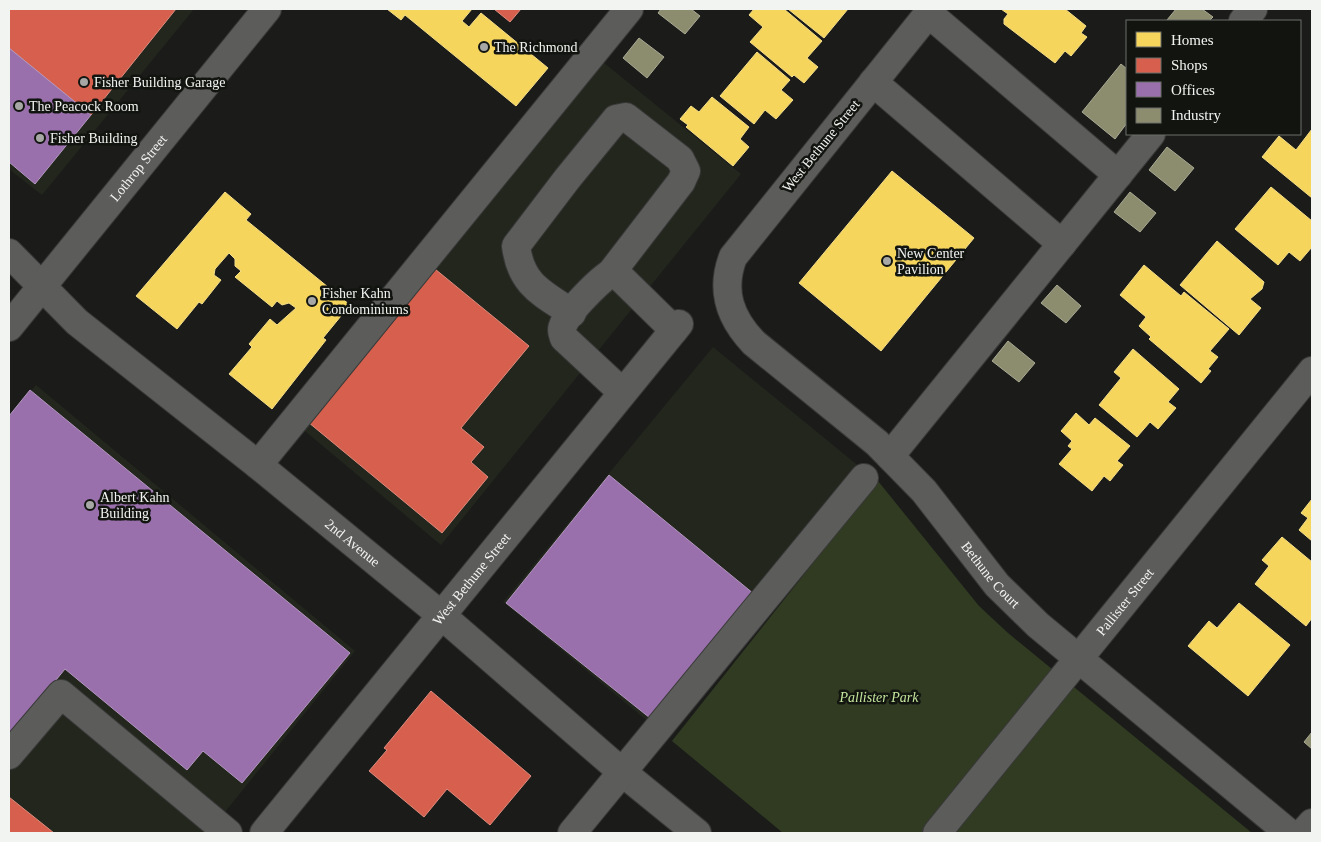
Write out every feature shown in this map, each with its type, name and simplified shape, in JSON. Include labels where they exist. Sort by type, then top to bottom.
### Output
[{"type":"street","name":"Lothrop Street","points":[[9,327],[267,9]]},
{"type":"street","points":[[258,465],[629,9]]},
{"type":"street","points":[[1243,20],[1253,9]]},
{"type":"street","points":[[930,11],[1118,175]]},
{"type":"street","name":"West Bethune Street","points":[[726,289],[727,273],[738,248],[930,11]]},
{"type":"street","points":[[873,82],[1062,244]]},
{"type":"street","points":[[572,313],[531,285],[518,264],[516,246],[616,119],[626,116],[680,159],[686,172],[681,182],[611,273],[599,280],[572,313],[564,321],[562,330],[564,338],[622,392]]},
{"type":"street","points":[[890,456],[1150,135]]},
{"type":"street","name":"2nd Avenue","points":[[9,253],[77,322],[258,465],[441,615],[622,772],[697,833]]},
{"type":"street","name":"West Bethune Street","points":[[264,833],[676,327],[620,277],[611,273]]},
{"type":"street","name":"Bethune Court","points":[[726,289],[734,317],[743,332],[877,443],[924,491],[997,585],[1038,625],[1289,833]]},
{"type":"street","name":"Pallister Street","points":[[937,833],[1312,371]]},
{"type":"street","points":[[572,833],[864,478]]},
{"type":"street","points":[[9,755],[61,694],[228,833]]},
{"type":"street","points":[[1303,833],[1312,823]]},
{"type":"shaded area","points":[[9,9],[194,9],[42,195],[9,169]]},
{"type":"shaded area","points":[[598,58],[741,174],[441,545],[299,426]]},
{"type":"shaded area","points":[[713,347],[861,468],[650,723],[503,602]]},
{"type":"shaded area","name":"Albert Kahn Building","points":[[36,385],[355,651],[208,833],[9,833],[9,418]]},
{"type":"green space","name":"Pallister Park","points":[[878,481],[979,606],[1008,633],[1252,833],[783,833],[672,741]]},
{"type":"building: Homes","name":"The Richmond","points":[[387,9],[472,9],[462,21],[469,27],[481,13],[548,68],[516,106],[405,15],[401,20]]},
{"type":"building: Homes","points":[[754,9],[784,9],[822,41],[807,58],[818,67],[804,83],[794,75],[792,77],[750,42],[763,27],[749,15]]},
{"type":"building: Homes","points":[[788,9],[848,9],[824,38]]},
{"type":"building: Homes","points":[[1001,9],[1065,9],[1086,26],[1081,33],[1087,37],[1071,56],[1065,51],[1055,63],[1004,24],[1004,19],[1008,14]]},
{"type":"building: Homes","points":[[757,52],[790,80],[781,90],[793,100],[776,119],[765,110],[754,124],[720,96]]},
{"type":"building: Homes","points":[[712,97],[749,127],[740,139],[749,147],[733,166],[686,127],[688,125],[680,119],[691,106],[699,112]]},
{"type":"building: Homes","points":[[1312,129],[1312,198],[1262,157],[1279,136],[1296,150]]},
{"type":"building: Homes","name":"New Center Pavilion","points":[[892,171],[974,238],[881,351],[799,283]]},
{"type":"building: Homes","points":[[1271,187],[1312,221],[1312,247],[1300,261],[1289,252],[1278,265],[1235,229]]},
{"type":"building: Homes","name":"Fisher Kahn Condominiums","points":[[225,192],[251,214],[246,220],[350,305],[323,338],[326,340],[272,409],[229,374],[252,347],[249,344],[270,319],[277,325],[296,308],[289,303],[282,305],[277,301],[272,307],[235,277],[241,271],[235,266],[235,259],[229,253],[215,269],[214,275],[221,280],[202,304],[199,302],[177,329],[136,296]]},
{"type":"building: Homes","points":[[1217,241],[1264,282],[1262,289],[1250,299],[1261,308],[1239,335],[1180,285]]},
{"type":"building: Homes","points":[[1144,265],[1181,296],[1184,292],[1229,329],[1210,351],[1218,357],[1208,369],[1211,371],[1201,383],[1149,339],[1151,337],[1139,326],[1146,317],[1120,295]]},
{"type":"building: Homes","points":[[1133,349],[1179,389],[1168,402],[1176,408],[1158,429],[1150,422],[1137,437],[1099,405],[1121,378],[1114,372]]},
{"type":"building: Homes","points":[[1076,413],[1089,425],[1095,418],[1130,446],[1117,461],[1123,465],[1110,481],[1104,476],[1092,491],[1059,464],[1072,449],[1068,446],[1072,441],[1061,431]]},
{"type":"building: Homes","points":[[1312,499],[1312,541],[1299,530],[1308,518],[1301,513]]},
{"type":"building: Homes","points":[[1282,537],[1312,562],[1312,618],[1306,626],[1255,584],[1269,566],[1262,560]]},
{"type":"building: Homes","points":[[1239,603],[1290,645],[1248,696],[1188,646],[1209,621],[1217,628]]},
{"type":"building: Shops","name":"Fisher Building Garage","points":[[9,9],[176,9],[91,115],[9,48]]},
{"type":"building: Shops","points":[[494,9],[521,9],[510,22]]},
{"type":"building: Shops","points":[[435,269],[529,346],[461,428],[484,447],[471,462],[488,477],[442,533],[308,422]]},
{"type":"building: Shops","points":[[431,691],[531,776],[490,825],[447,789],[424,817],[369,771],[387,750],[384,748]]},
{"type":"building: Shops","points":[[9,797],[54,833],[9,833]]},
{"type":"building: Offices","name":"Fisher Building","points":[[9,48],[91,115],[35,184],[9,162]]},
{"type":"building: Offices","name":"Albert Kahn Building","points":[[30,390],[350,653],[242,783],[203,751],[187,770],[65,669],[12,734],[9,731],[9,416]]},
{"type":"building: Offices","points":[[609,475],[754,594],[650,718],[506,603]]},
{"type":"building: Industry","points":[[661,9],[691,9],[700,16],[685,34],[658,13]]},
{"type":"building: Industry","points":[[1176,9],[1202,9],[1213,17],[1210,20],[1167,20]]},
{"type":"building: Industry","points":[[639,38],[664,57],[647,78],[623,58]]},
{"type":"building: Industry","points":[[1121,64],[1126,68],[1126,124],[1115,139],[1082,112]]},
{"type":"building: Industry","points":[[1167,147],[1194,168],[1175,191],[1149,170]]},
{"type":"building: Industry","points":[[1130,192],[1156,213],[1140,232],[1114,212]]},
{"type":"building: Industry","points":[[1057,285],[1081,306],[1066,323],[1041,303]]},
{"type":"building: Industry","points":[[1008,341],[1035,363],[1019,382],[992,361]]},
{"type":"building: Industry","points":[[1312,732],[1312,749],[1304,742]]},
{"type":"place","name":"The Richmond","points":[[484,47]]},
{"type":"place","name":"Fisher Building Garage","points":[[84,82]]},
{"type":"place","name":"The Peacock Room","points":[[19,106]]},
{"type":"place","name":"Fisher Building","points":[[40,138]]},
{"type":"place","name":"New Center Pavilion","points":[[887,261]]},
{"type":"place","name":"Fisher Kahn Condominiums","points":[[312,301]]},
{"type":"place","name":"Albert Kahn Building","points":[[90,505]]}]
